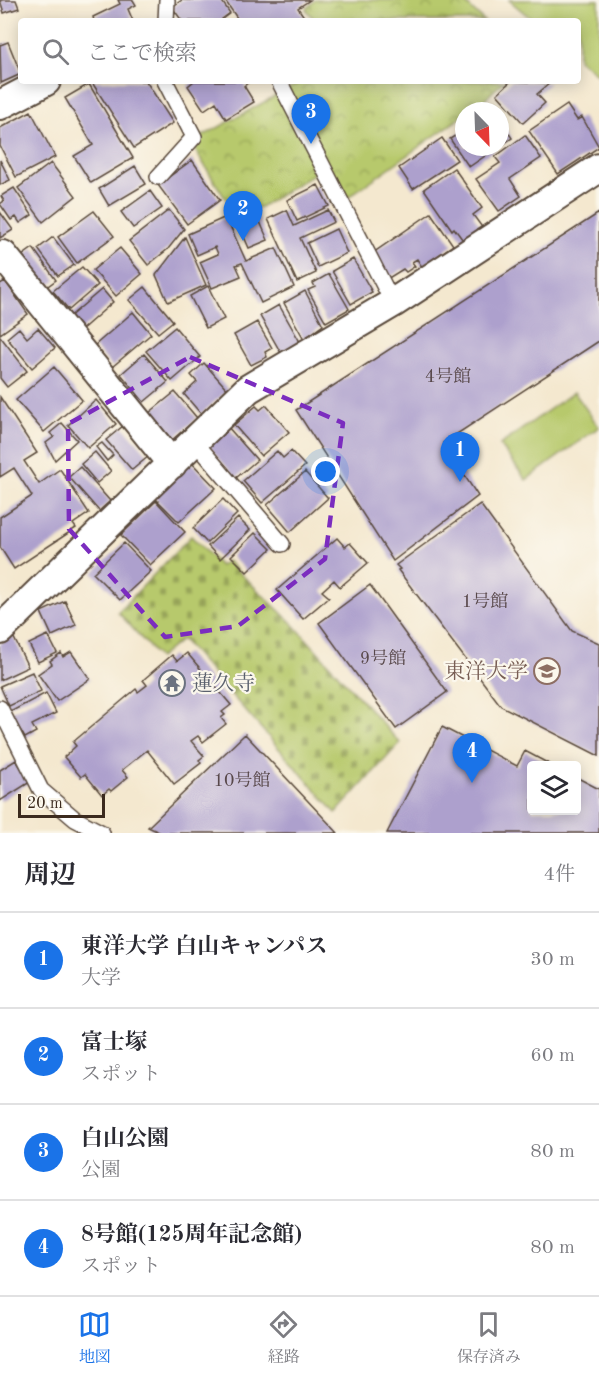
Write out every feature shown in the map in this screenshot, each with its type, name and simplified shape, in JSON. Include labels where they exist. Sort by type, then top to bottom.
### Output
[{"type":"street","points":[[0,105],[40,84]]},
{"type":"street","points":[[0,630],[248,389],[393,303],[599,168]]},
{"type":"street","points":[[0,257],[3,255],[172,464]]},
{"type":"lane","points":[[166,18],[167,0]]},
{"type":"lane","points":[[158,177],[194,137],[167,84]]},
{"type":"lane","points":[[281,84],[393,303]]},
{"type":"lane","points":[[195,442],[282,544]]},
{"type":"lane","points":[[0,708],[41,790],[75,819],[102,833]]},
{"type":"highlighted area","points":[[190,357],[343,423],[325,559],[238,626],[165,637],[69,529],[68,424]]},
{"type":"green space","points":[[315,0],[462,0],[481,18],[313,18],[306,9]]},
{"type":"green space","points":[[509,0],[599,0],[599,76],[581,61],[581,18],[530,18]]},
{"type":"green space","points":[[297,84],[501,84],[481,102],[455,102],[455,121],[341,202],[324,167],[261,207],[237,211],[223,195],[195,150],[201,137]]},
{"type":"green space","points":[[574,392],[599,427],[526,480],[500,445]]},
{"type":"green space","points":[[191,536],[220,566],[227,561],[292,623],[400,743],[336,813],[182,639],[159,658],[118,612]]},
{"type":"building","points":[[0,0],[16,0],[19,8],[4,13]]},
{"type":"building","points":[[118,0],[133,0],[136,5],[128,9],[132,18],[93,18],[93,17],[120,4]]},
{"type":"building","points":[[182,0],[221,0],[230,13],[223,18],[180,18],[172,7]]},
{"type":"building","points":[[229,0],[310,0],[298,8],[305,18],[237,18],[226,2]]},
{"type":"building","points":[[8,42],[18,67],[18,75],[1,83],[0,45]]},
{"type":"building","points":[[89,84],[133,158],[91,183],[74,156],[93,145],[65,98]]},
{"type":"building","points":[[93,84],[148,84],[173,123],[134,148]]},
{"type":"building","points":[[190,84],[246,84],[244,86],[254,102],[226,119],[216,102],[204,110],[188,86]]},
{"type":"building","points":[[508,84],[549,84],[537,94],[545,103],[523,123],[509,107],[509,102],[504,102],[497,94]]},
{"type":"building","points":[[567,105],[577,120],[582,117],[599,147],[558,174],[529,131]]},
{"type":"building","points":[[31,111],[55,157],[16,177],[0,146],[0,128]]},
{"type":"building","points":[[525,135],[541,158],[510,179],[521,196],[499,211],[476,179],[500,163],[496,156],[509,156],[509,147]]},
{"type":"building","points":[[455,136],[455,146],[450,139]]},
{"type":"building","points":[[442,138],[457,160],[413,189],[399,168]]},
{"type":"building","points":[[462,156],[485,156],[469,167]]},
{"type":"building","points":[[0,160],[10,180],[0,185]]},
{"type":"building","points":[[192,160],[220,200],[187,224],[158,185]]},
{"type":"building","points":[[51,163],[76,196],[43,222],[18,188]]},
{"type":"building","points":[[135,166],[146,184],[109,206],[99,189]]},
{"type":"building","points":[[454,168],[482,208],[473,215],[484,230],[465,243],[454,228],[452,230],[424,189]]},
{"type":"building","points":[[318,185],[329,206],[297,221],[287,200]]},
{"type":"building","points":[[14,188],[32,215],[20,223],[16,217],[11,220],[0,204],[4,201],[1,196]]},
{"type":"building","points":[[150,191],[162,208],[133,228],[121,212]]},
{"type":"building","points":[[169,210],[184,229],[168,249],[148,265],[129,241]]},
{"type":"building","points":[[287,210],[294,226],[328,210],[334,222],[300,238],[316,273],[297,282],[268,219]]},
{"type":"building","points":[[94,211],[114,236],[77,263],[58,237]]},
{"type":"building","points":[[0,212],[13,230],[0,238]]},
{"type":"building","points":[[431,213],[453,245],[422,267],[417,259],[412,262],[415,266],[406,272],[403,269],[387,279],[370,255]]},
{"type":"building","points":[[599,213],[599,341],[443,443],[478,496],[393,561],[296,410]]},
{"type":"building","points":[[257,215],[268,240],[249,248],[238,223]]},
{"type":"building","points":[[226,217],[246,261],[276,248],[294,287],[261,303],[242,263],[236,265],[241,276],[212,288],[200,262],[218,254],[215,247],[197,255],[188,234]]},
{"type":"building","points":[[336,229],[347,253],[318,267],[307,243]]},
{"type":"building","points":[[53,237],[74,265],[58,276],[38,249]]},
{"type":"building","points":[[185,237],[206,285],[168,302],[156,275]]},
{"type":"building","points":[[33,248],[56,280],[41,291],[18,259]]},
{"type":"building","points":[[120,248],[142,274],[116,296],[93,270]]},
{"type":"building","points":[[353,259],[372,292],[351,304],[332,271]]},
{"type":"building","points":[[82,267],[98,285],[69,310],[53,291]]},
{"type":"building","points":[[329,274],[349,309],[326,322],[308,290],[315,287],[313,283]]},
{"type":"building","points":[[5,281],[28,314],[0,334],[0,284]]},
{"type":"building","points":[[208,286],[224,319],[206,328],[190,296]]},
{"type":"building","points":[[145,287],[173,321],[158,333],[129,300]]},
{"type":"building","points":[[102,289],[113,302],[79,332],[67,319]]},
{"type":"building","points":[[305,291],[323,325],[304,339],[284,303]]},
{"type":"building","points":[[279,305],[300,342],[281,353],[260,316]]},
{"type":"building","points":[[133,312],[151,334],[112,367],[94,346]]},
{"type":"building","points":[[257,322],[272,348],[265,352],[267,357],[251,365],[234,335]]},
{"type":"building","points":[[175,327],[200,357],[172,381],[146,351]]},
{"type":"building","points":[[19,328],[27,338],[38,328],[55,348],[32,368],[7,338]]},
{"type":"building","points":[[0,336],[27,371],[7,387],[0,378]]},
{"type":"building","points":[[144,354],[168,382],[144,402],[121,374]]},
{"type":"building","points":[[204,363],[228,390],[201,414],[184,394],[197,382],[191,375]]},
{"type":"building","points":[[54,367],[82,400],[44,432],[16,400]]},
{"type":"building","points":[[175,392],[197,418],[172,440],[149,413]]},
{"type":"building","points":[[0,397],[37,453],[24,461],[39,484],[60,469],[89,513],[73,524],[76,528],[14,569],[0,547],[0,517],[32,496],[14,468],[0,477]]},
{"type":"building","points":[[96,400],[116,424],[88,448],[68,425]]},
{"type":"building","points":[[266,405],[289,432],[261,456],[234,425],[256,406],[260,410]]},
{"type":"building","points":[[62,423],[77,440],[55,460],[46,443],[54,437],[50,433]]},
{"type":"building","points":[[123,426],[149,456],[132,470],[106,440]]},
{"type":"building","points":[[227,426],[257,460],[236,478],[207,444]]},
{"type":"building","points":[[102,443],[113,455],[107,461],[96,447]]},
{"type":"building","points":[[277,451],[283,458],[291,451],[305,466],[262,503],[243,481]]},
{"type":"building","points":[[95,452],[111,471],[97,483],[81,464]]},
{"type":"building","points":[[190,461],[216,488],[179,522],[154,497]]},
{"type":"building","points":[[80,467],[110,501],[99,511],[69,477]]},
{"type":"building","points":[[305,472],[328,498],[290,532],[267,505]]},
{"type":"building","points":[[223,499],[237,514],[207,543],[193,528]]},
{"type":"building","points":[[156,501],[185,532],[150,565],[121,535]]},
{"type":"building","points":[[480,504],[572,631],[599,643],[599,756],[501,706],[398,570],[400,569],[396,565]]},
{"type":"building","points":[[238,518],[250,530],[220,559],[208,546]]},
{"type":"building","points":[[255,533],[271,549],[247,572],[231,556]]},
{"type":"building","points":[[337,538],[345,547],[350,543],[368,563],[340,587],[334,580],[322,591],[329,597],[303,619],[277,590]]},
{"type":"building","points":[[124,543],[151,571],[120,600],[93,573]]},
{"type":"building","points":[[370,585],[447,692],[396,729],[319,623]]},
{"type":"building","points":[[65,601],[76,625],[52,636],[41,612]]},
{"type":"building","points":[[12,634],[28,667],[0,680],[0,644]]},
{"type":"building","points":[[48,635],[57,653],[38,662],[29,644]]},
{"type":"building","points":[[71,652],[90,679],[57,701],[38,674],[52,664],[50,661],[61,653],[63,657]]},
{"type":"building","points":[[187,653],[231,705],[222,712],[225,715],[221,718],[226,724],[203,742],[198,736],[191,741],[204,756],[199,760],[201,763],[174,784],[147,750],[122,770],[128,777],[111,791],[109,789],[102,795],[85,774],[81,777],[64,757],[76,746],[73,742],[136,689],[138,692],[147,685],[143,680],[172,655],[177,661]]},
{"type":"building","points":[[32,672],[41,691],[9,706],[0,686]]},
{"type":"building","points":[[46,693],[56,713],[32,725],[36,732],[25,738],[10,712]]},
{"type":"building","points":[[442,727],[517,766],[525,751],[544,761],[527,761],[527,815],[581,815],[581,780],[599,789],[599,833],[387,833]]},
{"type":"building","points":[[245,734],[338,833],[161,833],[148,827]]},
{"type":"building","points":[[16,760],[30,782],[0,801],[0,770]]},
{"type":"place","name":"白山公園","points":[[311,144]]},
{"type":"place","name":"富士塚","points":[[243,241]]},
{"type":"place","name":"東洋大学 白山キャンパス","points":[[460,482]]},
{"type":"place","name":"東洋大学","points":[[547,671]]},
{"type":"place","name":"蓮久寺","points":[[172,683]]},
{"type":"place","name":"8号館(125周年記念館)","points":[[472,783]]}]
